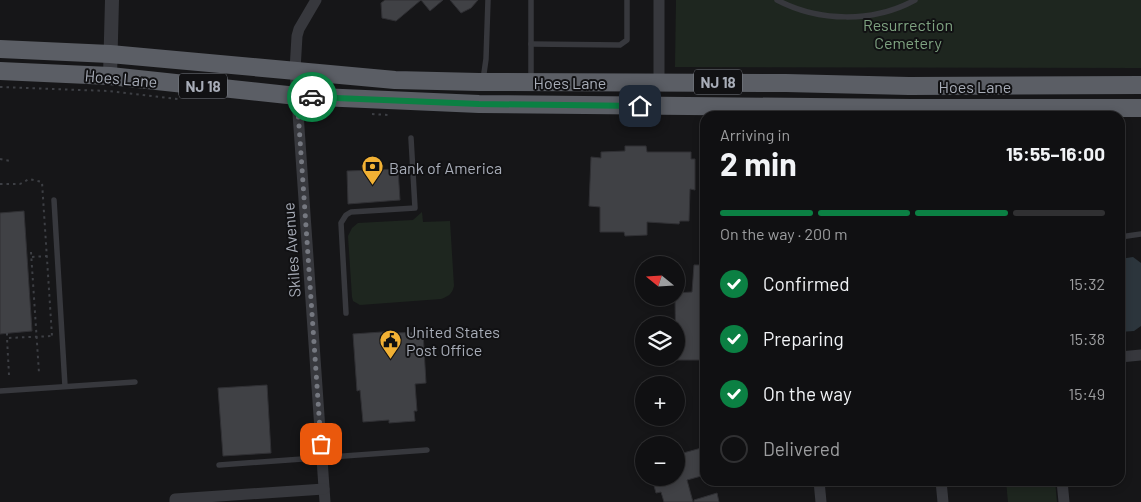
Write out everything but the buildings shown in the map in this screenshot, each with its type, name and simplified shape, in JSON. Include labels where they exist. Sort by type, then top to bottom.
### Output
[{"type":"highway","name":"Hoes Lane","points":[[0,49],[110,54],[395,80],[909,86],[1141,85]]},
{"type":"highway","name":"Hoes Lane","points":[[0,71],[110,76],[297,96],[479,104],[748,111]]},
{"type":"highway","name":"Hoes Lane","points":[[876,111],[1141,108]]},
{"type":"street","points":[[110,76],[112,0]]},
{"type":"street","name":"Skiles Avenue","points":[[316,0],[299,29],[295,70],[325,502]]},
{"type":"street","points":[[658,82],[659,0]]},
{"type":"street","points":[[1125,357],[1141,355]]},
{"type":"street","points":[[819,486],[821,502]]},
{"type":"street","points":[[941,486],[943,502]]},
{"type":"street","points":[[1062,486],[1064,502]]},
{"type":"street","points":[[175,502],[175,499],[324,489]]},
{"type":"lane","points":[[483,82],[486,59],[488,0]]},
{"type":"lane","points":[[531,0],[531,82]]},
{"type":"lane","points":[[531,44],[620,46],[627,40],[627,0]]},
{"type":"lane","points":[[777,0],[806,12],[834,16],[870,15],[896,8],[915,0]]},
{"type":"lane","points":[[346,312],[342,218],[351,212],[414,208],[411,138]]},
{"type":"lane","points":[[54,200],[65,386]]},
{"type":"lane","points":[[1125,236],[1141,234]]},
{"type":"lane","points":[[0,391],[135,382]]},
{"type":"lane","points":[[219,465],[427,450]]},
{"type":"path","points":[[0,87],[108,91],[184,99]]},
{"type":"path","points":[[0,159],[10,161]]},
{"type":"path","points":[[0,184],[20,184],[30,179],[42,182],[52,336]]},
{"type":"path","points":[[31,252],[39,373]]},
{"type":"path","points":[[32,257],[57,256]]},
{"type":"path","points":[[7,333],[9,375]]},
{"type":"path","points":[[7,338],[62,336]]},
{"type":"green space","name":"Resurrection Cemetery","points":[[676,0],[1141,0],[1141,68],[675,67]]},
{"type":"green space","points":[[422,212],[423,222],[450,221],[454,286],[451,293],[441,299],[360,305],[353,301],[348,236],[352,228],[358,223],[413,220]]},
{"type":"green space","points":[[1006,486],[1055,486],[1057,502],[1008,502]]},
{"type":"shaded area","points":[[1133,257],[1141,263],[1141,326],[1134,331],[1125,332],[1125,258]]},
{"type":"way so far","points":[[312,97],[297,96],[297,110],[321,444]]},
{"type":"place","name":"Bank of America","points":[[373,186]]},
{"type":"place","name":"United States Post Office","points":[[390,359]]},
{"type":"route","points":[[312,97],[479,104],[640,106]]}]
